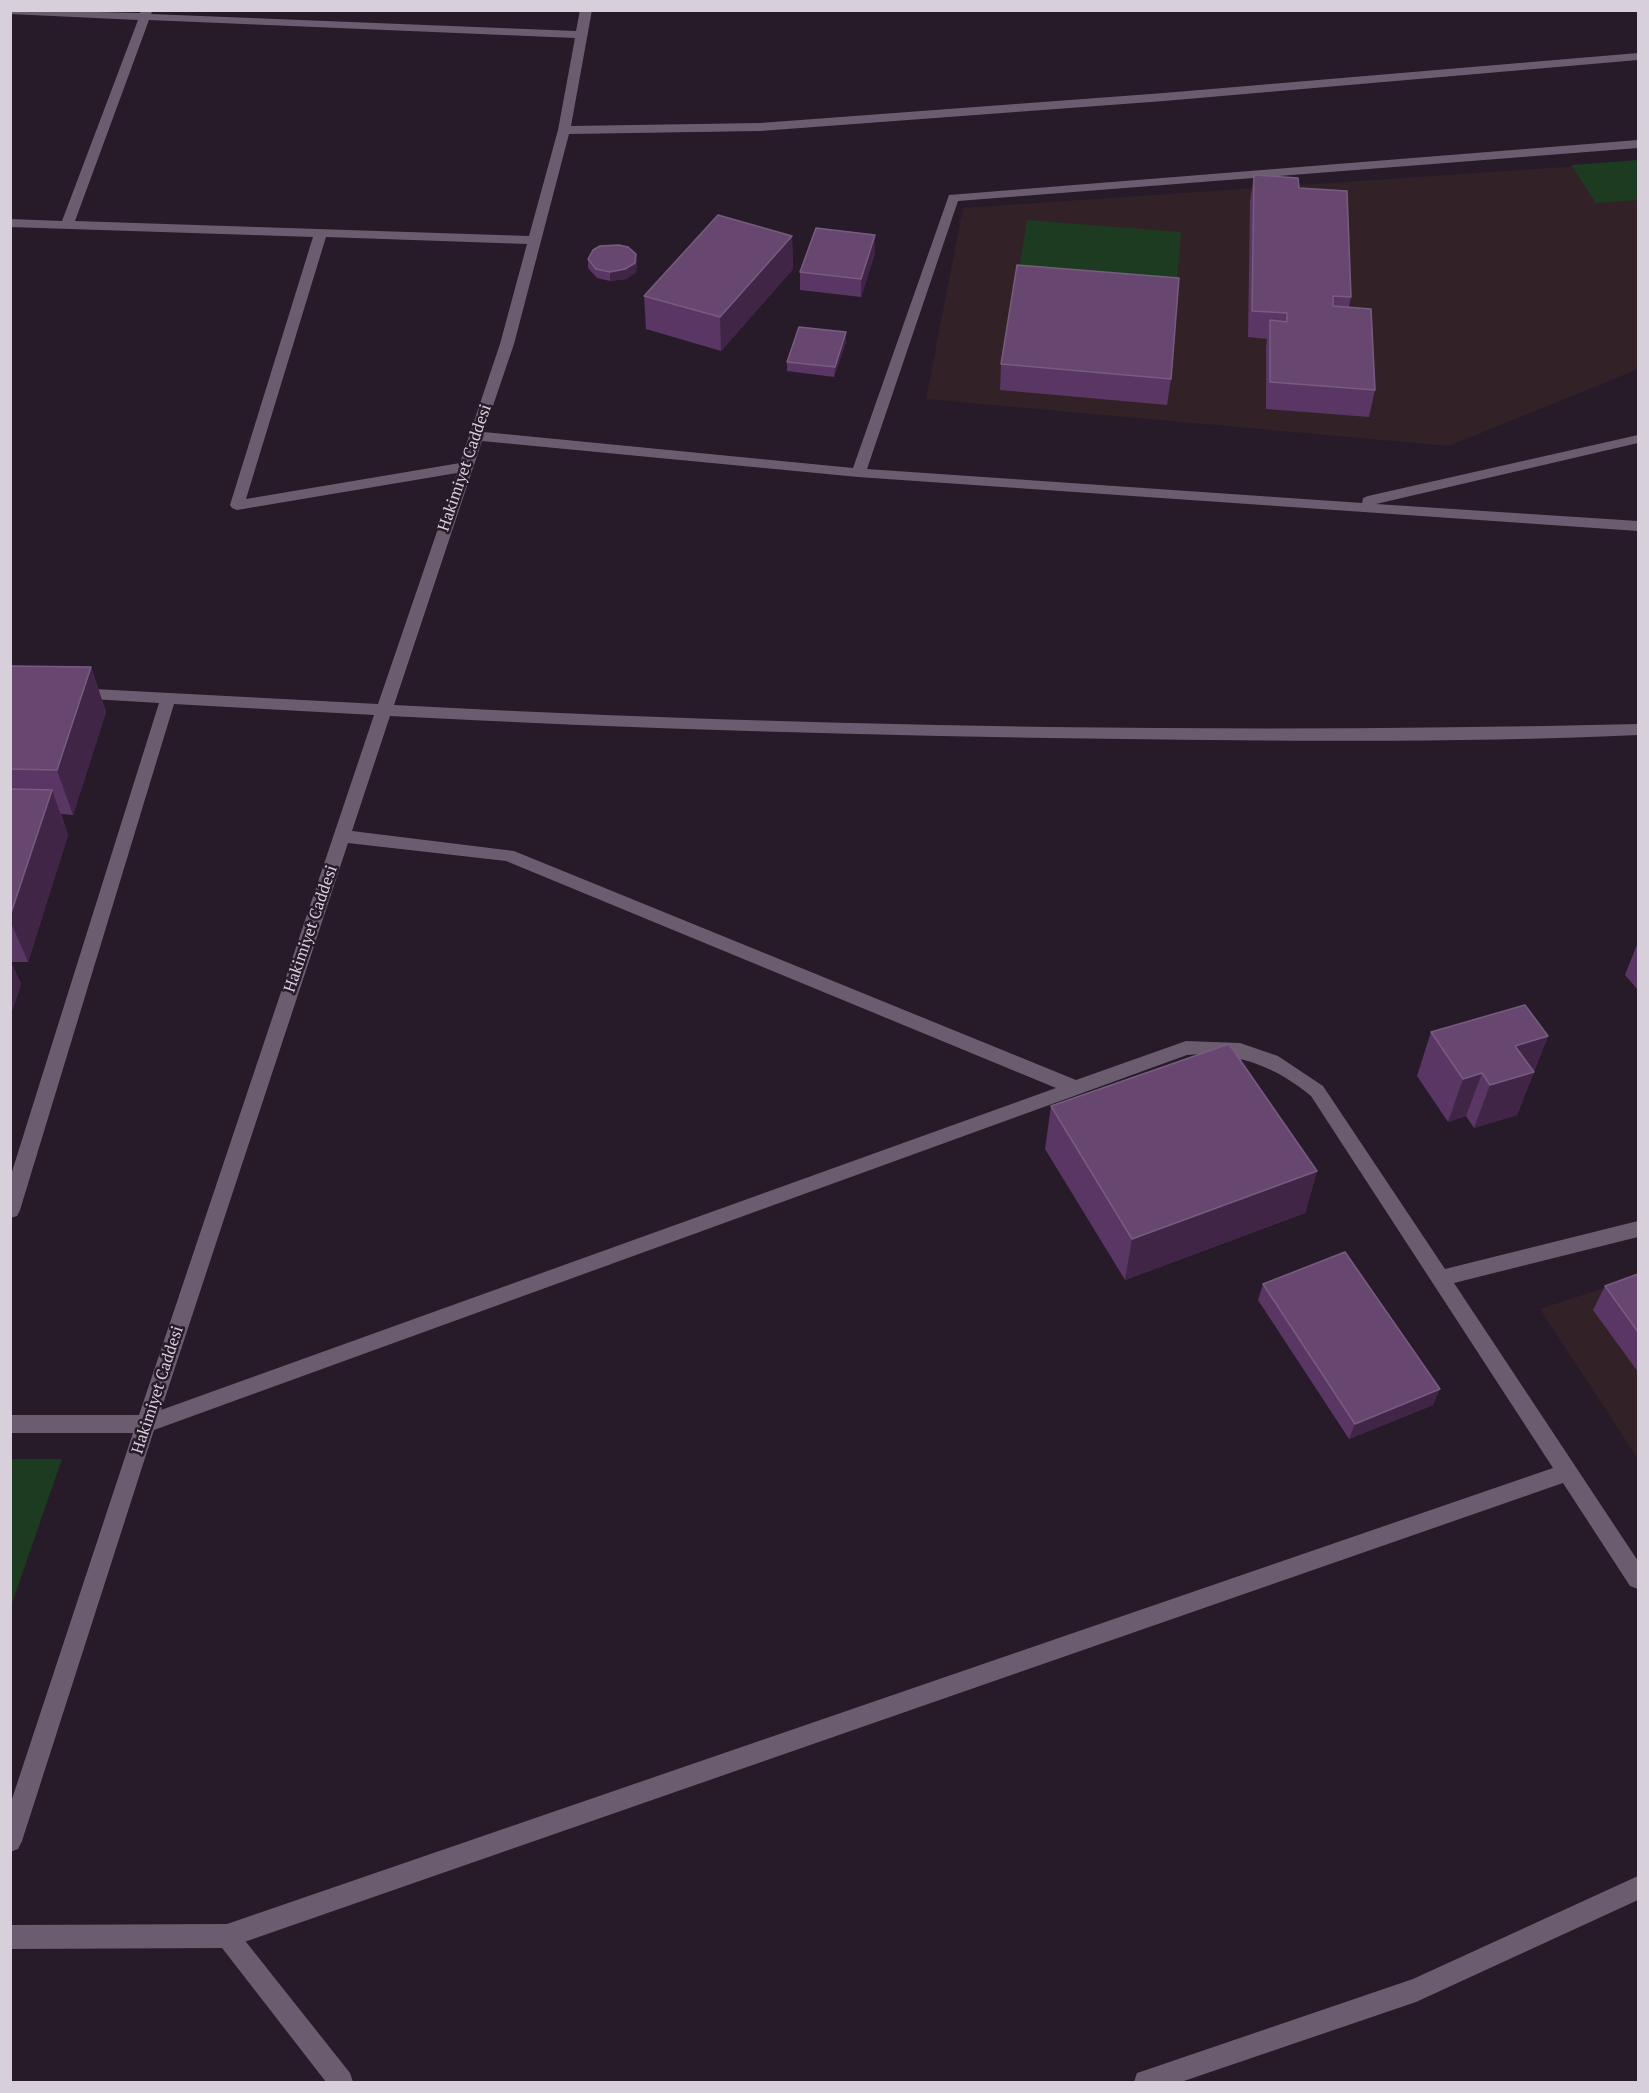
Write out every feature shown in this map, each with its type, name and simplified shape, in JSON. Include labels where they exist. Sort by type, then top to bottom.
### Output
[{"type":"street","name":"Hakimiyet Caddesi","points":[[10,1841],[507,344],[564,130],[586,10]]},
{"type":"street","points":[[10,11],[145,14],[581,35]]},
{"type":"street","points":[[67,225],[145,14]]},
{"type":"street","points":[[564,130],[760,127],[1164,97],[1638,57]]},
{"type":"street","points":[[858,472],[953,198],[1638,144]]},
{"type":"street","points":[[10,223],[534,240]]},
{"type":"street","points":[[321,233],[237,505],[465,467]]},
{"type":"street","points":[[476,436],[858,472],[1638,526]]},
{"type":"street","points":[[1351,505],[1638,439]]},
{"type":"street","points":[[55,692],[692,724],[998,731],[1452,736],[1638,730]]},
{"type":"street","points":[[10,1210],[168,698]]},
{"type":"street","points":[[342,836],[508,855],[1076,1088]]},
{"type":"street","points":[[10,1424],[147,1424],[1186,1048],[1232,1047],[1279,1062],[1317,1091],[1638,1579]]},
{"type":"street","points":[[1440,1278],[1638,1229]]},
{"type":"street","points":[[10,1938],[227,1936],[1568,1472]]},
{"type":"street","points":[[1146,2082],[1416,1990],[1638,1888]]},
{"type":"street","points":[[227,1936],[341,2082]]},
{"type":"shaded area","points":[[1638,162],[1638,369],[1449,446],[926,399],[963,208]]},
{"type":"shaded area","points":[[1638,1277],[1638,1459],[1540,1309]]},
{"type":"green space","points":[[1638,160],[1638,200],[1596,203],[1571,165]]},
{"type":"green space","points":[[1027,220],[1181,232],[1176,295],[1017,282]]},
{"type":"green space","points":[[10,1459],[62,1459],[11,1606]]},
{"type":"building","points":[[1254,175],[1298,178],[1299,188],[1347,191],[1351,297],[1333,296],[1333,306],[1371,309],[1375,390],[1270,382],[1270,320],[1287,322],[1287,313],[1252,311]]},
{"type":"building","points":[[718,215],[792,236],[720,317],[644,296]]},
{"type":"building","points":[[816,228],[875,235],[861,279],[800,272]]},
{"type":"building","points":[[600,246],[628,247],[636,254],[635,263],[625,269],[610,272],[596,269],[588,259],[593,250]]},
{"type":"building","points":[[1017,265],[1179,278],[1171,379],[1001,364]]},
{"type":"building","points":[[799,327],[846,332],[835,367],[787,362]]},
{"type":"building","points":[[10,666],[91,667],[57,770],[10,769]]},
{"type":"building","points":[[12,789],[52,790],[10,916],[10,794]]},
{"type":"building","points":[[1525,1005],[1548,1036],[1515,1046],[1534,1072],[1490,1085],[1482,1073],[1463,1079],[1431,1032]]},
{"type":"building","points":[[1229,1044],[1317,1171],[1132,1239],[1051,1106]]},
{"type":"building","points":[[1345,1252],[1440,1389],[1355,1424],[1263,1284]]},
{"type":"building","points":[[1638,1274],[1638,1332],[1605,1286]]}]
